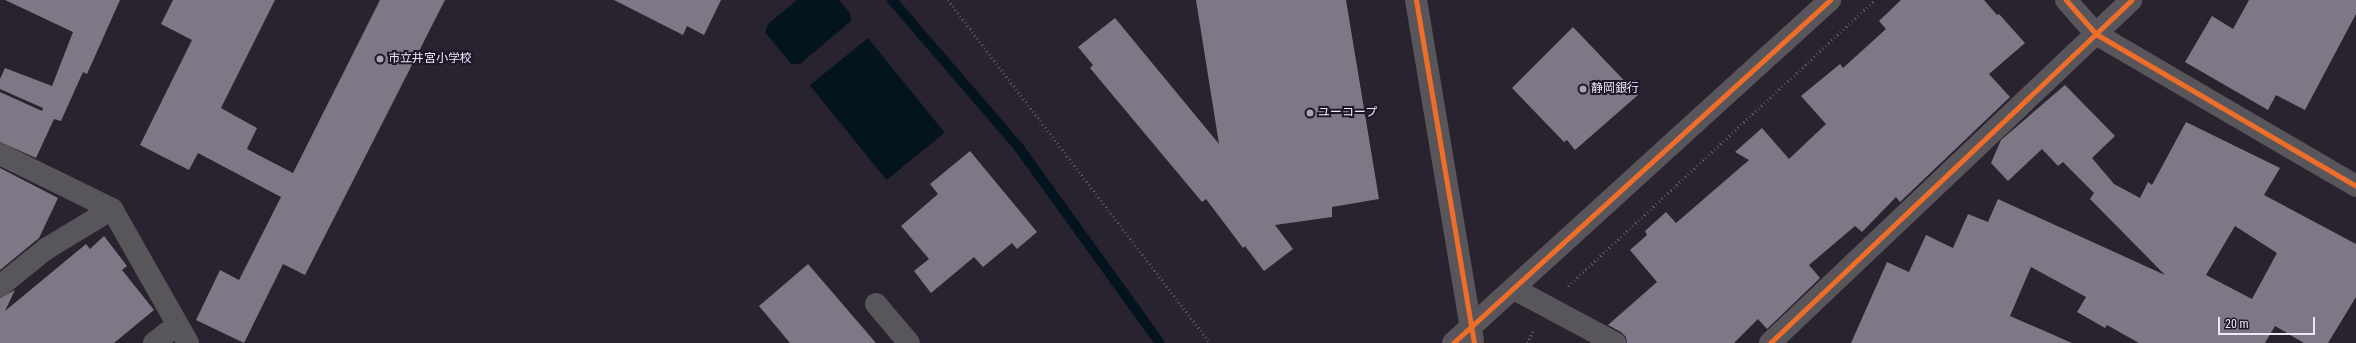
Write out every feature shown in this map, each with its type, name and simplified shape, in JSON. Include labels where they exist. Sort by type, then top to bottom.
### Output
[{"type":"street","points":[[1416,0],[1472,335]]},
{"type":"street","points":[[1453,343],[1472,335],[1514,289],[1830,0]]},
{"type":"street","points":[[2066,0],[2096,34],[2356,186]]},
{"type":"street","points":[[1770,343],[2131,0]]},
{"type":"street","points":[[0,154],[112,209],[188,343]]},
{"type":"street","points":[[0,286],[46,249],[112,209]]},
{"type":"street","points":[[1514,289],[1615,343]]},
{"type":"street","points":[[876,304],[909,343]]},
{"type":"street","points":[[154,343],[177,325]]},
{"type":"path","points":[[948,0],[1210,343]]},
{"type":"path","points":[[1527,343],[1538,321],[1555,298],[1875,0]]},
{"type":"water","points":[[797,0],[839,0],[850,13],[851,21],[800,64],[791,64],[765,32],[768,24]]},
{"type":"water","points":[[868,38],[945,133],[886,180],[810,85]]},
{"type":"building","points":[[5,0],[120,0],[87,74],[83,72],[61,121],[54,119],[36,158],[0,142],[0,92],[42,111],[43,108],[0,89],[0,79],[5,68],[52,86],[73,32]]},
{"type":"building","points":[[173,0],[275,0],[221,108],[257,128],[247,149],[293,173],[380,0],[445,0],[305,275],[283,264],[244,343],[196,320],[220,270],[239,280],[281,197],[198,153],[189,170],[140,145],[192,40],[161,24]]},
{"type":"building","points":[[614,0],[721,0],[704,35],[687,26],[683,35]]},
{"type":"building","points":[[1196,0],[1346,0],[1379,199],[1332,207],[1332,217],[1275,225],[1293,249],[1264,271],[1245,246],[1243,248],[1206,199],[1202,202],[1090,68],[1093,65],[1078,47],[1115,18],[1219,144]]},
{"type":"building","points":[[1901,0],[1984,0],[2025,43],[1989,74],[2010,97],[1900,202],[1896,197],[1862,232],[1855,226],[1809,265],[1820,278],[1767,329],[1758,319],[1734,343],[1627,343],[1626,337],[1621,332],[1608,325],[1657,282],[1630,250],[1647,235],[1645,231],[1666,212],[1676,223],[1749,160],[1735,152],[1762,128],[1789,159],[1826,124],[1801,96],[1840,64],[1843,68],[1886,29],[1879,21]]},
{"type":"building","points":[[2249,0],[2356,0],[2356,14],[2305,110],[2276,95],[2268,110],[2185,62],[2212,16],[2233,29]]},
{"type":"building","points":[[1573,27],[1638,95],[1575,150],[1567,140],[1564,142],[1512,88]]},
{"type":"building","points":[[2065,85],[2115,136],[2092,158],[2114,184],[2140,198],[2148,182],[2152,185],[2186,122],[2280,168],[2264,195],[2356,244],[2356,297],[2328,343],[2304,343],[2275,326],[2265,343],[2139,343],[2107,325],[2105,328],[2077,312],[2086,297],[2031,267],[2010,316],[2072,343],[1851,343],[1887,262],[1909,272],[1926,235],[1953,248],[1968,214],[1988,222],[1998,199],[2165,275],[2090,199],[2094,193],[2063,162],[2058,166],[2042,149],[2008,181],[1991,163],[2001,140]],"holes":[[[2235,226],[2277,253],[2252,299],[2206,275]]]},
{"type":"building","points":[[970,151],[1037,232],[1017,249],[1012,243],[983,267],[974,257],[931,293],[914,271],[929,259],[901,226],[938,194],[930,184]]},
{"type":"building","points":[[0,168],[58,198],[39,238],[0,270]]},
{"type":"building","points":[[104,236],[127,266],[122,270],[154,310],[114,343],[0,343],[0,298],[15,290],[5,311],[86,244],[90,249]]},
{"type":"building","points":[[808,264],[876,343],[790,343],[759,306]]},
{"type":"waterway","points":[[892,0],[1020,149],[1160,343]]},
{"type":"cycle path","points":[[1416,0],[1474,343]]},
{"type":"cycle path","points":[[1453,343],[1830,0]]},
{"type":"cycle path","points":[[2066,0],[2096,34],[2356,186]]},
{"type":"cycle path","points":[[1770,343],[2131,0]]},
{"type":"place","name":"市立井宮小学校","points":[[380,59]]},
{"type":"place","name":"静岡銀行","points":[[1583,89]]},
{"type":"place","name":"ユーコープ","points":[[1310,113]]}]
